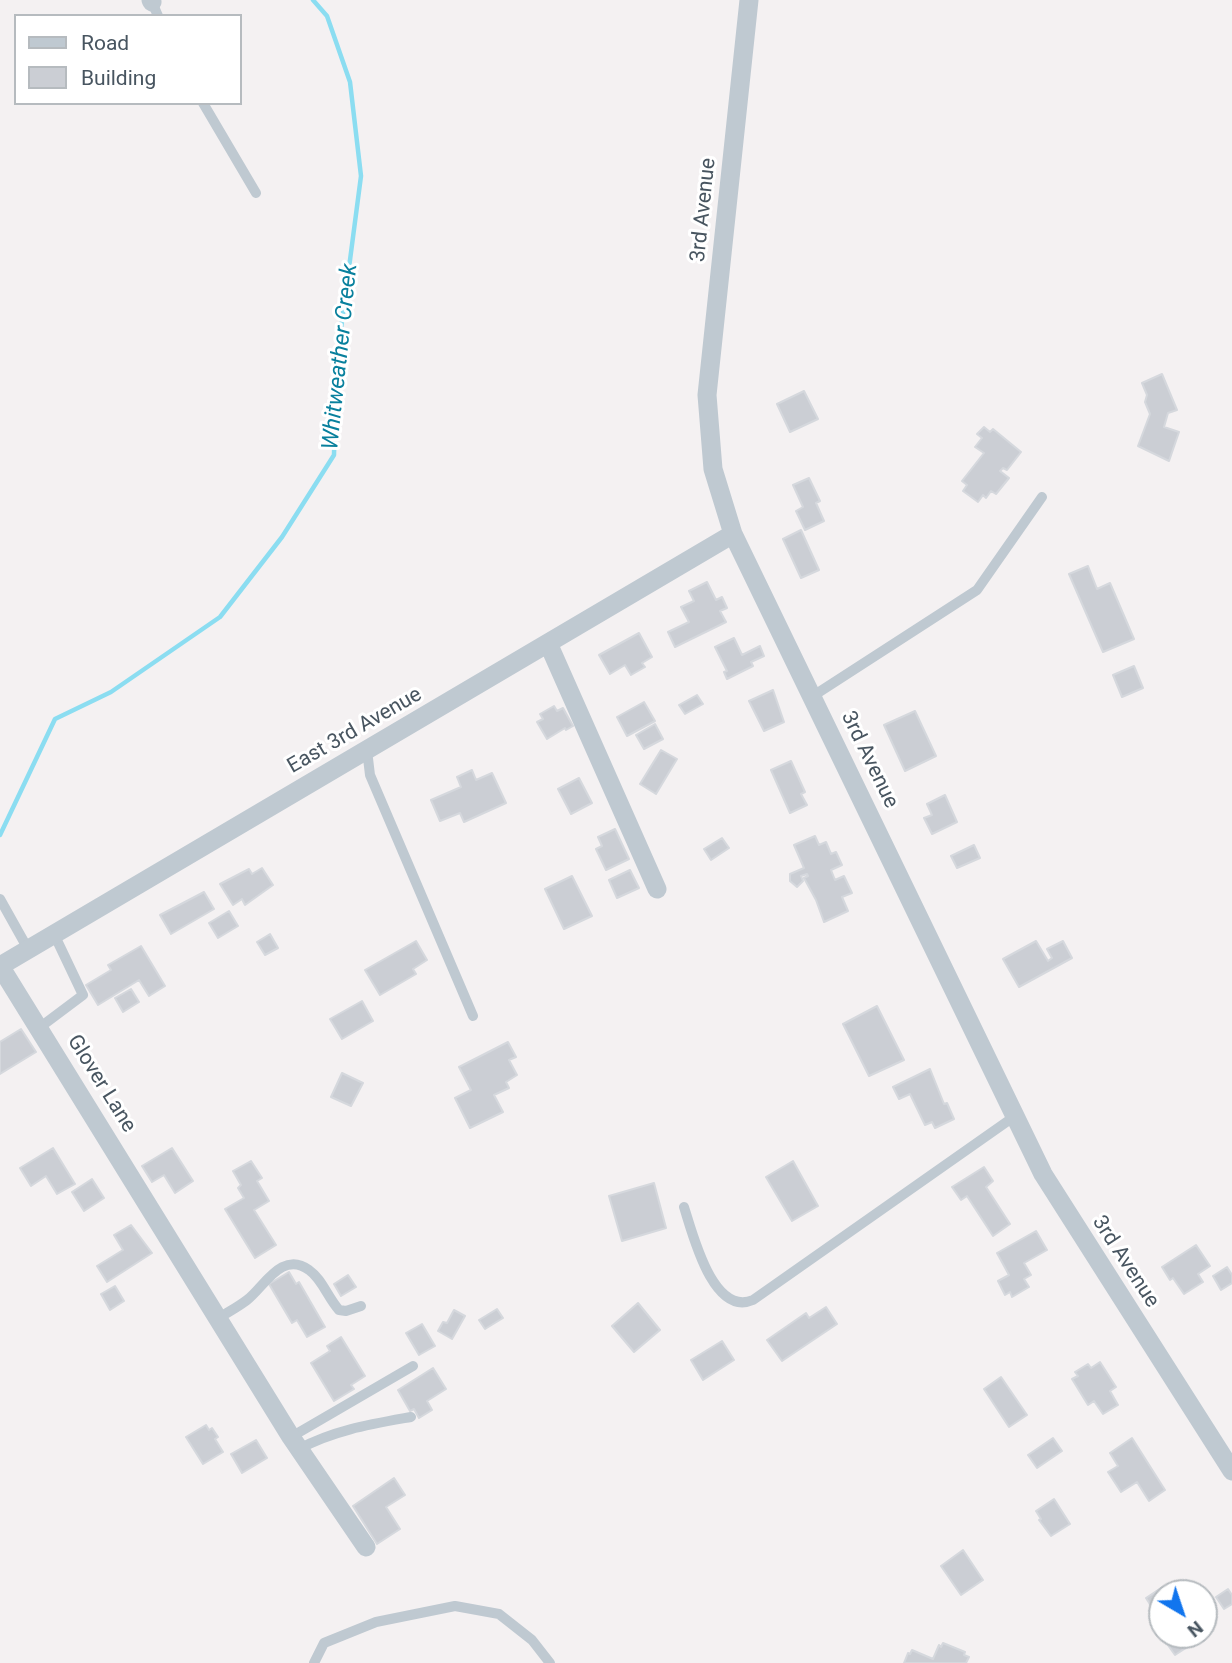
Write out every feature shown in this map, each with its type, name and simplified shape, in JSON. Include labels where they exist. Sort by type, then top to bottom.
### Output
[{"type":"street","name":"3rd Avenue","points":[[749,0],[708,395],[713,469],[733,534],[1043,1174],[1232,1471]]},
{"type":"street","name":"East 3rd Avenue","points":[[0,966],[733,534]]},
{"type":"street","points":[[548,643],[657,889]]},
{"type":"street","name":"Glover Lane","points":[[0,966],[295,1443],[366,1547]]},
{"type":"lane","points":[[203,105],[256,193]]},
{"type":"lane","points":[[813,696],[977,590],[1042,496]]},
{"type":"lane","points":[[367,750],[370,775],[473,1016]]},
{"type":"lane","points":[[0,899],[28,949]]},
{"type":"lane","points":[[39,1028],[83,995],[54,934]]},
{"type":"lane","points":[[684,1207],[700,1257],[710,1276],[729,1299],[736,1303],[745,1303],[754,1300],[1015,1116]]},
{"type":"lane","points":[[219,1318],[249,1299],[272,1273],[287,1265],[298,1265],[309,1270],[339,1310],[346,1311],[361,1306]]},
{"type":"lane","points":[[295,1443],[413,1366]]},
{"type":"lane","points":[[295,1443],[319,1439],[376,1422],[411,1417]]},
{"type":"lane","points":[[314,1663],[324,1643],[376,1622],[455,1606],[499,1614],[532,1640],[550,1663]]},
{"type":"building","points":[[1162,374],[1177,410],[1168,413],[1164,427],[1179,432],[1169,461],[1138,446],[1150,414],[1142,383]]},
{"type":"building","points":[[804,391],[818,419],[790,432],[777,404]]},
{"type":"building","points":[[984,427],[990,432],[993,429],[1021,452],[1007,470],[1003,468],[1000,471],[1009,478],[996,494],[991,491],[986,498],[983,495],[978,502],[963,491],[967,485],[962,481],[984,453],[975,447],[982,438],[977,434]]},
{"type":"building","points":[[809,478],[820,501],[816,503],[824,521],[805,530],[796,511],[803,507],[793,485]]},
{"type":"building","points":[[801,530],[819,570],[801,578],[783,539]]},
{"type":"building","points":[[1088,566],[1097,589],[1110,583],[1134,639],[1103,652],[1069,574]]},
{"type":"building","points":[[707,582],[716,600],[722,597],[727,608],[720,611],[726,622],[675,647],[668,632],[689,622],[681,607],[694,601],[689,591]]},
{"type":"building","points":[[639,633],[652,657],[642,663],[645,667],[631,675],[625,665],[610,674],[599,655]]},
{"type":"building","points":[[734,638],[742,655],[760,646],[764,656],[751,662],[753,666],[727,679],[724,672],[727,671],[715,647]]},
{"type":"building","points":[[1134,666],[1143,688],[1122,697],[1113,675]]},
{"type":"building","points":[[773,690],[784,722],[764,731],[749,701]]},
{"type":"building","points":[[697,695],[703,704],[685,714],[679,705]]},
{"type":"building","points":[[644,702],[655,721],[627,736],[617,717]]},
{"type":"building","points":[[554,706],[557,711],[563,708],[573,726],[547,739],[537,722],[543,719],[540,714]]},
{"type":"building","points":[[915,711],[936,756],[905,771],[884,725]]},
{"type":"building","points":[[655,724],[663,739],[644,749],[636,735]]},
{"type":"building","points":[[661,750],[677,759],[656,794],[640,784]]},
{"type":"building","points":[[791,761],[805,792],[801,794],[807,805],[790,813],[771,770]]},
{"type":"building","points":[[472,770],[476,780],[492,773],[506,803],[464,822],[460,813],[440,821],[431,800],[461,787],[457,777]]},
{"type":"building","points":[[579,778],[592,803],[571,814],[558,789]]},
{"type":"building","points":[[945,795],[957,822],[932,834],[924,818],[932,815],[927,804]]},
{"type":"building","points":[[615,829],[629,859],[606,870],[596,849],[602,846],[598,837]]},
{"type":"building","points":[[815,836],[819,845],[826,842],[831,854],[836,852],[842,865],[831,870],[835,880],[844,876],[852,893],[842,897],[848,911],[824,922],[804,878],[807,874],[801,876],[803,881],[797,887],[790,881],[790,874],[804,868],[794,845]]},
{"type":"building","points":[[722,838],[729,848],[711,860],[704,849]]},
{"type":"building","points":[[974,845],[980,858],[957,868],[951,856]]},
{"type":"building","points":[[262,868],[273,885],[245,905],[242,899],[233,905],[220,884],[249,869],[252,874]]},
{"type":"building","points":[[630,870],[639,888],[617,898],[609,880]]},
{"type":"building","points":[[572,876],[592,916],[564,929],[545,889]]},
{"type":"building","points":[[204,892],[214,909],[171,934],[160,915]]},
{"type":"building","points":[[229,911],[238,926],[218,938],[209,923]]},
{"type":"building","points":[[270,934],[278,948],[265,955],[257,942]]},
{"type":"building","points":[[416,941],[427,960],[413,969],[416,974],[380,995],[365,970]]},
{"type":"building","points":[[1036,941],[1048,961],[1052,958],[1047,949],[1063,941],[1072,958],[1019,987],[1003,959]]},
{"type":"building","points":[[141,946],[165,986],[149,996],[139,980],[98,1005],[86,985],[111,970],[108,965]]},
{"type":"building","points":[[131,989],[139,1002],[123,1012],[115,998]]},
{"type":"building","points":[[362,1001],[373,1021],[342,1039],[330,1019]]},
{"type":"building","points":[[877,1006],[904,1060],[869,1076],[843,1024]]},
{"type":"building","points":[[21,1029],[36,1052],[0,1074],[0,1042]]},
{"type":"building","points":[[508,1042],[516,1057],[509,1060],[517,1075],[506,1082],[509,1088],[494,1095],[503,1112],[470,1128],[455,1098],[471,1090],[459,1067]]},
{"type":"building","points":[[930,1069],[944,1104],[947,1103],[954,1119],[935,1128],[932,1122],[925,1125],[910,1094],[899,1099],[893,1087]]},
{"type":"building","points":[[342,1073],[363,1083],[351,1106],[331,1097]]},
{"type":"building","points":[[53,1148],[75,1184],[57,1194],[46,1176],[31,1186],[20,1168]]},
{"type":"building","points":[[172,1148],[193,1181],[175,1193],[164,1175],[152,1182],[142,1166]]},
{"type":"building","points":[[251,1161],[262,1178],[257,1181],[269,1201],[254,1210],[276,1245],[255,1258],[225,1209],[244,1198],[238,1188],[241,1185],[233,1171]]},
{"type":"building","points":[[793,1161],[818,1206],[792,1221],[766,1177]]},
{"type":"building","points":[[984,1167],[993,1181],[986,1187],[1010,1224],[993,1236],[967,1196],[961,1200],[952,1187]]},
{"type":"building","points":[[92,1179],[104,1198],[84,1211],[72,1192]]},
{"type":"building","points":[[654,1183],[666,1228],[622,1241],[609,1196]]},
{"type":"building","points":[[131,1225],[152,1253],[107,1282],[97,1266],[123,1250],[114,1235]]},
{"type":"building","points":[[1036,1231],[1047,1250],[1024,1263],[1031,1275],[1024,1279],[1029,1287],[1012,1297],[1010,1292],[1005,1295],[998,1281],[1009,1275],[997,1253]]},
{"type":"building","points":[[1196,1245],[1210,1266],[1198,1274],[1203,1282],[1184,1294],[1162,1267]]},
{"type":"building","points":[[1227,1267],[1232,1275],[1232,1283],[1221,1290],[1213,1276]]},
{"type":"building","points":[[289,1272],[296,1284],[299,1282],[325,1327],[307,1337],[297,1320],[292,1323],[269,1284]]},
{"type":"building","points":[[348,1275],[356,1287],[341,1296],[334,1284]]},
{"type":"building","points":[[115,1286],[124,1301],[110,1310],[101,1294]]},
{"type":"building","points":[[638,1303],[660,1330],[634,1352],[612,1326]]},
{"type":"building","points":[[826,1307],[837,1324],[782,1361],[767,1340],[806,1313],[809,1318]]},
{"type":"building","points":[[497,1309],[503,1318],[485,1329],[479,1320]]},
{"type":"building","points":[[454,1310],[465,1316],[452,1339],[438,1331],[443,1322],[447,1323]]},
{"type":"building","points":[[422,1324],[435,1346],[419,1355],[406,1333]]},
{"type":"building","points":[[341,1337],[365,1376],[351,1385],[354,1389],[334,1401],[311,1363],[330,1351],[327,1346]]},
{"type":"building","points":[[722,1341],[734,1360],[703,1380],[691,1360]]},
{"type":"building","points":[[1100,1362],[1116,1387],[1110,1391],[1118,1405],[1103,1414],[1094,1401],[1088,1405],[1072,1379],[1078,1376],[1075,1372],[1088,1364],[1091,1368]]},
{"type":"building","points":[[433,1368],[446,1389],[427,1401],[432,1410],[419,1418],[414,1409],[410,1411],[398,1390]]},
{"type":"building","points":[[1001,1377],[1027,1415],[1009,1427],[984,1389]]},
{"type":"building","points":[[206,1425],[209,1430],[212,1428],[218,1437],[215,1439],[223,1452],[203,1464],[186,1437]]},
{"type":"building","points":[[1053,1438],[1062,1451],[1037,1468],[1028,1455]]},
{"type":"building","points":[[1132,1438],[1165,1490],[1149,1501],[1137,1482],[1121,1492],[1108,1472],[1118,1466],[1110,1453]]},
{"type":"building","points":[[256,1440],[267,1458],[242,1473],[231,1454]]},
{"type":"building","points":[[394,1478],[405,1495],[386,1507],[400,1529],[377,1544],[353,1506]]},
{"type":"building","points":[[1054,1499],[1070,1524],[1051,1536],[1036,1511]]},
{"type":"building","points":[[963,1550],[983,1580],[961,1595],[941,1566]]},
{"type":"building","points":[[1228,1589],[1232,1595],[1232,1604],[1224,1609],[1218,1596]]},
{"type":"building","points":[[943,1643],[965,1652],[964,1655],[969,1657],[966,1663],[904,1663],[912,1650],[933,1659],[939,1645],[941,1647]]},
{"type":"building","points":[[1171,1649],[1184,1649],[1175,1655]]},
{"type":"waterway","name":"Whitweather Creek","points":[[0,835],[55,719],[111,692],[220,617],[282,537],[334,455],[336,367],[361,176],[350,82],[327,16],[313,0]]}]
